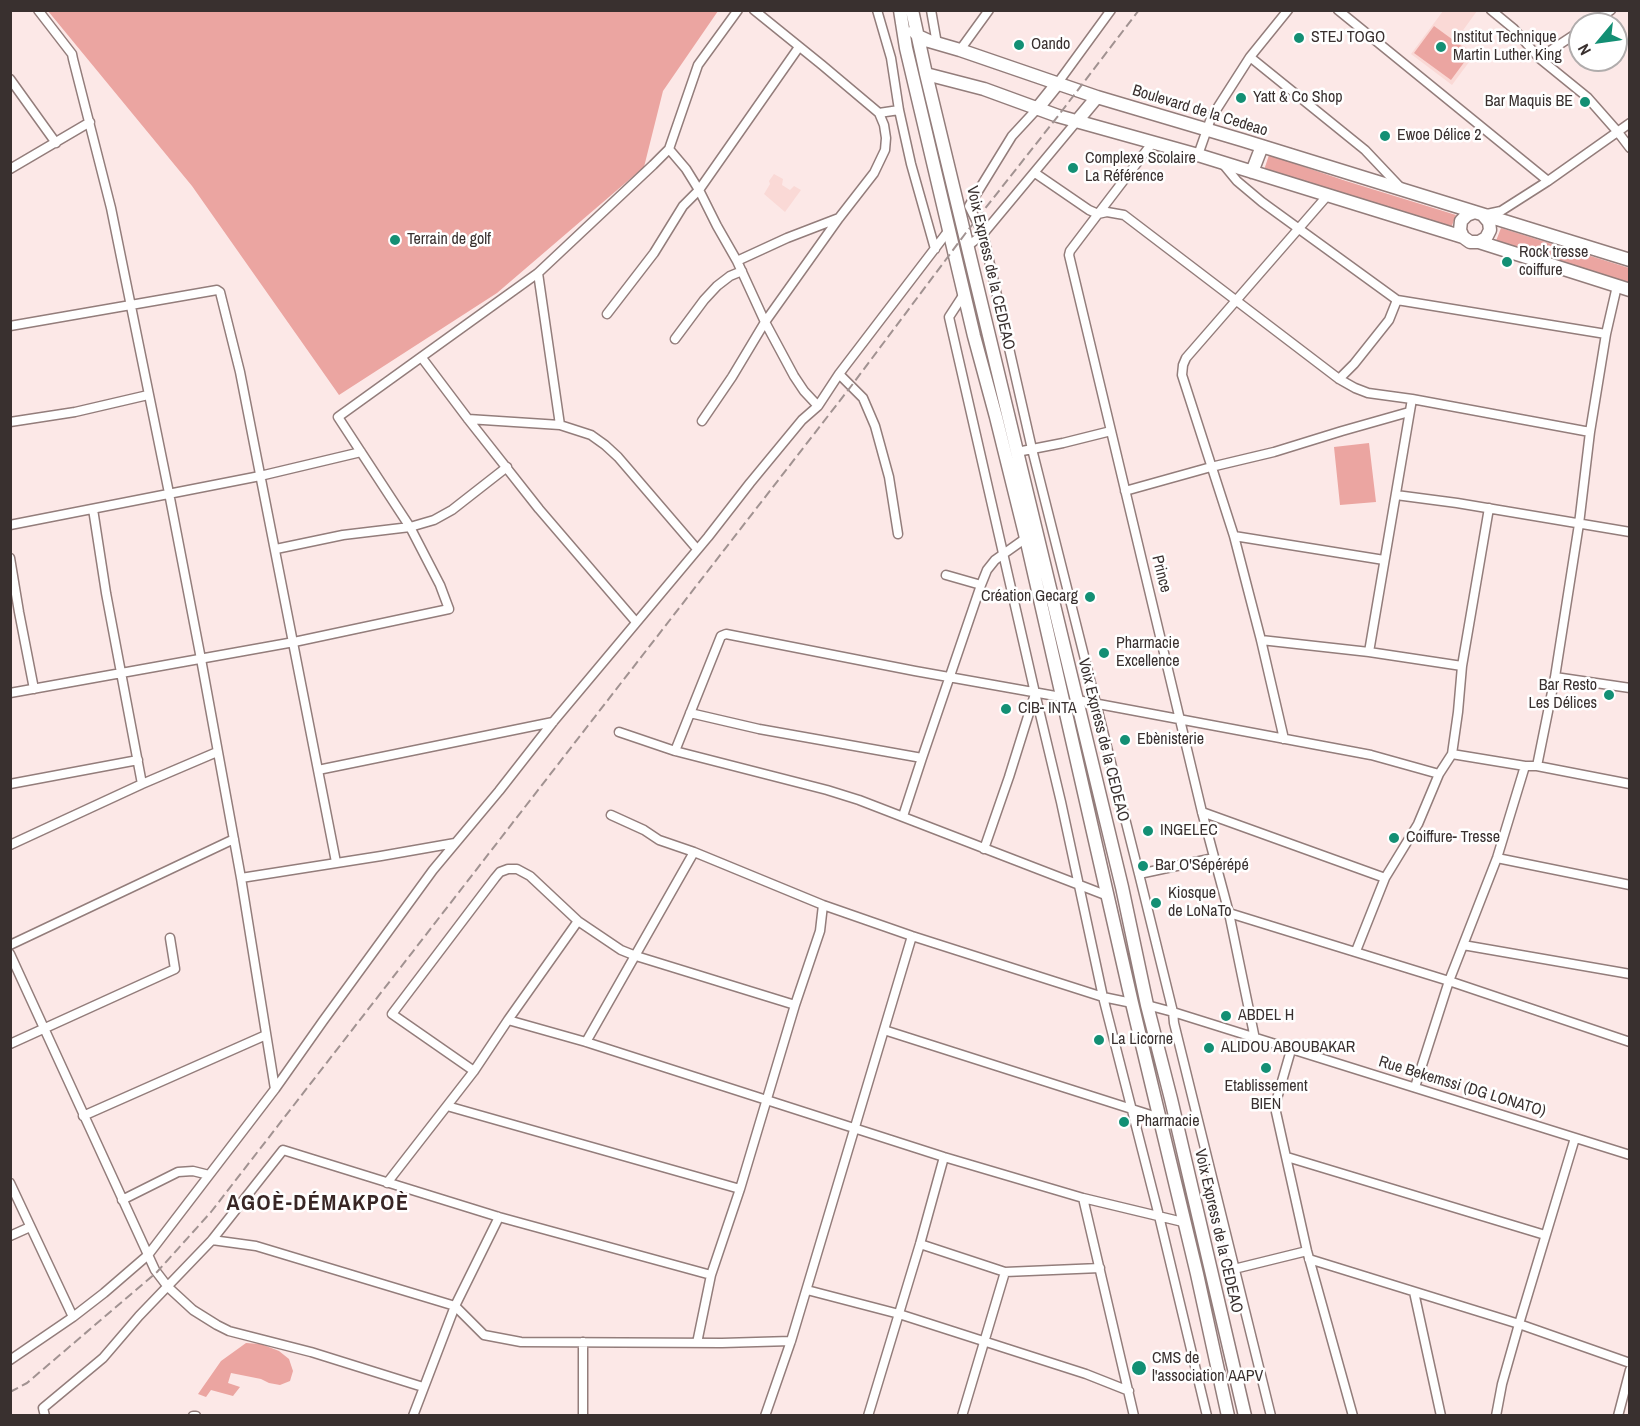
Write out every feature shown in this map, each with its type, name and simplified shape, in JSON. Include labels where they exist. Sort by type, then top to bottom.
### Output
[{"type":"main road","points":[[905,13],[918,36]]},
{"type":"main road","points":[[905,13],[906,48],[964,294],[1026,538],[1228,1416]]},
{"type":"main road","name":"Boulevard de la Cedeao","points":[[918,36],[1097,97],[1629,260]]},
{"type":"main road","name":"Voix Express de la CEDEAO","points":[[918,36],[1122,887],[1147,1005],[1245,1416]]},
{"type":"main road","points":[[906,48],[920,60],[926,74],[984,89],[1037,109],[1198,155],[1623,288]]},
{"type":"main road","points":[[1037,109],[1057,84]]},
{"type":"main road","points":[[1077,121],[1097,97]]},
{"type":"main road","points":[[1252,172],[1262,146]]},
{"type":"main road","points":[[1463,237],[1460,230],[1461,221],[1467,215],[1479,214],[1489,222],[1490,230],[1486,238],[1479,242]]},
{"type":"street","points":[[38,10],[72,54],[111,208],[201,659],[241,878],[275,1089]]},
{"type":"street","points":[[10,693],[294,642],[450,609],[410,527],[338,417],[538,273],[669,149],[698,65],[738,10]]},
{"type":"street","points":[[702,421],[765,322],[874,173],[885,150],[884,125],[879,113],[754,10]]},
{"type":"street","points":[[877,10],[891,58],[911,164],[935,249]]},
{"type":"street","points":[[931,10],[937,44]]},
{"type":"street","points":[[960,50],[989,10]]},
{"type":"street","points":[[1057,84],[1111,10]]},
{"type":"street","points":[[1198,155],[1211,118],[1250,57],[1288,10]]},
{"type":"street","points":[[1338,10],[1548,181]]},
{"type":"street","points":[[1491,10],[1514,29],[1539,58],[1587,97],[1629,147]]},
{"type":"street","points":[[1539,58],[1568,39]]},
{"type":"street","points":[[607,314],[654,253],[683,206],[699,190],[799,47]]},
{"type":"street","points":[[1250,57],[1365,150],[1402,190]]},
{"type":"street","points":[[10,79],[56,143]]},
{"type":"street","points":[[1037,109],[1012,136],[969,206],[982,234],[1032,449],[1139,874],[1271,1416]]},
{"type":"street","points":[[879,113],[899,110]]},
{"type":"street","points":[[968,246],[982,234],[1077,121]]},
{"type":"street","points":[[10,169],[90,122]]},
{"type":"street","points":[[1479,214],[1501,211],[1548,181],[1629,123]]},
{"type":"street","name":"Prince","points":[[1154,142],[1098,213],[1069,255],[1202,812],[1229,913],[1255,1039]]},
{"type":"street","points":[[669,149],[686,169],[699,190],[737,261],[765,322],[804,391],[818,406]]},
{"type":"street","points":[[1222,163],[1237,181],[1298,230],[1396,300],[1606,334]]},
{"type":"street","points":[[1035,173],[1089,210],[1124,215],[1339,379],[1355,388],[1368,393],[1590,432]]},
{"type":"street","points":[[1284,739],[1234,536],[1182,375],[1186,358],[1327,196]]},
{"type":"street","points":[[737,261],[839,218]]},
{"type":"street","points":[[10,1360],[73,1317],[148,1255],[275,1089],[329,1012],[455,843],[796,427],[818,406],[839,374],[950,230]]},
{"type":"street","points":[[675,339],[717,286],[730,276],[742,271]]},
{"type":"street","points":[[538,273],[560,425]]},
{"type":"street","points":[[1537,766],[1555,677],[1606,334],[1623,288]]},
{"type":"street","points":[[10,326],[217,290],[220,292],[240,372],[336,862]]},
{"type":"street","points":[[964,294],[949,318],[1061,802],[1103,997],[1207,1416]]},
{"type":"street","points":[[1339,379],[1389,320],[1396,300]]},
{"type":"street","points":[[422,358],[539,509],[636,622]]},
{"type":"street","points":[[839,374],[863,398],[875,426],[889,477],[897,534]]},
{"type":"street","points":[[10,422],[75,412],[148,395]]},
{"type":"street","points":[[1369,652],[1412,399]]},
{"type":"street","points":[[1125,491],[1211,466],[1274,453],[1409,412]]},
{"type":"street","points":[[468,419],[560,425],[591,435],[618,457],[697,549]]},
{"type":"street","points":[[1017,452],[1111,431]]},
{"type":"street","points":[[10,525],[260,476],[360,452]]},
{"type":"street","points":[[276,549],[354,533],[410,527],[434,520],[452,510],[507,467]]},
{"type":"street","points":[[1396,495],[1629,532]]},
{"type":"street","points":[[1356,951],[1385,878],[1418,824],[1438,774],[1452,754],[1462,666],[1489,508]]},
{"type":"street","points":[[93,509],[106,593],[142,784]]},
{"type":"street","points":[[1234,536],[1384,560]]},
{"type":"street","points":[[903,816],[987,570],[995,560],[1026,538]]},
{"type":"street","points":[[10,558],[34,689]]},
{"type":"street","points":[[946,575],[981,585]]},
{"type":"street","points":[[675,751],[721,636],[726,634],[1061,697]]},
{"type":"street","points":[[1261,640],[1369,652],[1462,666]]},
{"type":"street","points":[[1555,677],[1629,688]]},
{"type":"street","points":[[984,849],[1035,693]]},
{"type":"street","points":[[1077,700],[1371,755],[1438,774]]},
{"type":"street","points":[[690,713],[752,728],[922,758]]},
{"type":"street","points":[[318,770],[553,722]]},
{"type":"street","points":[[619,732],[675,751],[827,790],[903,816],[1108,896]]},
{"type":"street","points":[[10,845],[217,752]]},
{"type":"street","points":[[1452,754],[1629,781]]},
{"type":"street","points":[[10,784],[138,760]]},
{"type":"street","points":[[1415,1088],[1449,981],[1497,858],[1525,766]]},
{"type":"street","points":[[1202,812],[1385,878]]},
{"type":"street","points":[[611,815],[644,830],[659,840],[823,905],[1103,997],[1132,1003]]},
{"type":"street","points":[[10,945],[234,839]]},
{"type":"street","points":[[241,878],[455,843]]},
{"type":"street","points":[[586,1042],[694,852]]},
{"type":"street","points":[[1139,874],[1214,858]]},
{"type":"street","points":[[1497,858],[1629,885]]},
{"type":"street","points":[[474,1071],[392,1014],[500,872],[508,869],[523,872],[537,882],[578,921],[611,944],[636,956],[795,1005]]},
{"type":"street","points":[[697,1342],[711,1275],[820,931],[823,905]]},
{"type":"street","points":[[1229,913],[1356,951],[1629,1042]]},
{"type":"street","points":[[387,1183],[474,1071],[578,921]]},
{"type":"street","points":[[765,1416],[792,1341],[912,936]]},
{"type":"street","points":[[10,1044],[175,969],[170,938]]},
{"type":"street","points":[[1463,945],[1629,974]]},
{"type":"street","points":[[10,954],[155,1270],[168,1287],[193,1310],[229,1331],[311,1352],[423,1387]]},
{"type":"street","name":"Rue Bekemssi (DG LONATO)","points":[[1147,1005],[1629,1155]]},
{"type":"street","points":[[508,1020],[586,1042],[944,1157],[1083,1198],[1183,1222]]},
{"type":"street","points":[[885,1030],[1160,1118]]},
{"type":"street","points":[[83,1116],[266,1035]]},
{"type":"street","points":[[1291,1050],[1276,1107],[1308,1255],[1353,1416]]},
{"type":"street","points":[[447,1106],[740,1189]]},
{"type":"street","points":[[1496,1416],[1502,1384],[1519,1324],[1575,1138]]},
{"type":"street","points":[[45,1416],[43,1408],[103,1358],[139,1316],[212,1240],[283,1150],[499,1218],[711,1275]]},
{"type":"street","points":[[868,1416],[944,1157]]},
{"type":"street","points":[[1287,1158],[1545,1235]]},
{"type":"street","points":[[122,1200],[178,1172],[193,1171],[208,1175]]},
{"type":"street","points":[[10,1182],[73,1317]]},
{"type":"street","points":[[1083,1198],[1134,1416]]},
{"type":"street","points":[[413,1416],[455,1306],[499,1218]]},
{"type":"street","points":[[10,1236],[30,1227]]},
{"type":"street","points":[[212,1240],[256,1246],[455,1306],[484,1335],[521,1342],[792,1341]]},
{"type":"street","points":[[920,1244],[1005,1272],[1100,1268]]},
{"type":"street","points":[[1234,1269],[1308,1255],[1414,1292],[1519,1324],[1629,1363]]},
{"type":"street","points":[[962,1416],[1005,1272]]},
{"type":"street","points":[[807,1290],[899,1314],[1086,1374],[1129,1391]]},
{"type":"street","points":[[1414,1292],[1441,1416]]},
{"type":"street","points":[[583,1342],[583,1416]]},
{"type":"street","points":[[1618,1416],[1629,1370]]},
{"type":"shaded area","name":"Terrain de golf","points":[[48,11],[718,11],[663,91],[644,167],[497,293],[339,395],[192,186]]},
{"type":"shaded area","name":"Institut Technique Martin Luther King","points":[[1443,11],[1477,11],[1456,40],[1475,54],[1452,85],[1411,54]]},
{"type":"shaded area","points":[[1434,26],[1471,53],[1451,80],[1414,53]]},
{"type":"shaded area","points":[[1269,155],[1456,215],[1451,228],[1264,170]]},
{"type":"shaded area","points":[[774,174],[783,179],[782,185],[790,190],[794,186],[801,190],[785,212],[764,194]]},
{"type":"shaded area","points":[[1501,228],[1629,268],[1629,283],[1496,241]]},
{"type":"shaded area","points":[[1369,443],[1376,502],[1340,505],[1334,447]]},
{"type":"shaded area","points":[[246,1343],[261,1344],[279,1351],[289,1359],[293,1371],[290,1381],[280,1385],[231,1373],[228,1383],[240,1387],[233,1396],[211,1390],[206,1397],[198,1394],[221,1361]]},
{"type":"railway","points":[[10,1392],[27,1383],[157,1272],[211,1212],[852,385],[965,234],[1139,10]]},
{"type":"place","name":"STEJ TOGO","points":[[1299,38]]},
{"type":"place","name":"Oando","points":[[1019,45]]},
{"type":"place","name":"Institut Technique Martin Luther King","points":[[1441,47]]},
{"type":"place","name":"Yatt & Co Shop","points":[[1241,98]]},
{"type":"place","name":"Bar Maquis BE","points":[[1585,102]]},
{"type":"place","name":"Ewoe Délice 2","points":[[1385,136]]},
{"type":"place","name":"Complexe Scolaire La Référence","points":[[1073,168]]},
{"type":"place","name":"Terrain de golf","points":[[395,240]]},
{"type":"place","name":"Rock tresse coiffure","points":[[1507,262]]},
{"type":"place","name":"Création Gecarg","points":[[1090,597]]},
{"type":"place","name":"Pharmacie Excellence","points":[[1104,653]]},
{"type":"place","name":"Bar Resto Les Délices","points":[[1609,695]]},
{"type":"place","name":"CIB- INTA","points":[[1006,709]]},
{"type":"place","name":"Ebènisterie","points":[[1125,740]]},
{"type":"place","name":"INGELEC","points":[[1148,831]]},
{"type":"place","name":"Coiffure- Tresse","points":[[1394,838]]},
{"type":"place","name":"Bar O'Sépérépé","points":[[1143,866]]},
{"type":"place","name":"Kiosque de LoNaTo","points":[[1156,903]]},
{"type":"place","name":"ABDEL H","points":[[1226,1016]]},
{"type":"place","name":"La Licorne","points":[[1099,1040]]},
{"type":"place","name":"ALIDOU ABOUBAKAR","points":[[1209,1048]]},
{"type":"place","name":"Etablissement BIEN","points":[[1266,1068]]},
{"type":"place","name":"Pharmacie","points":[[1124,1122]]},
{"type":"place","name":"CMS de l'association AAPV","points":[[1139,1368]]},
{"type":"district","name":"AGOÈ-DÉMAKPOÈ","points":[[318,1204]]}]
